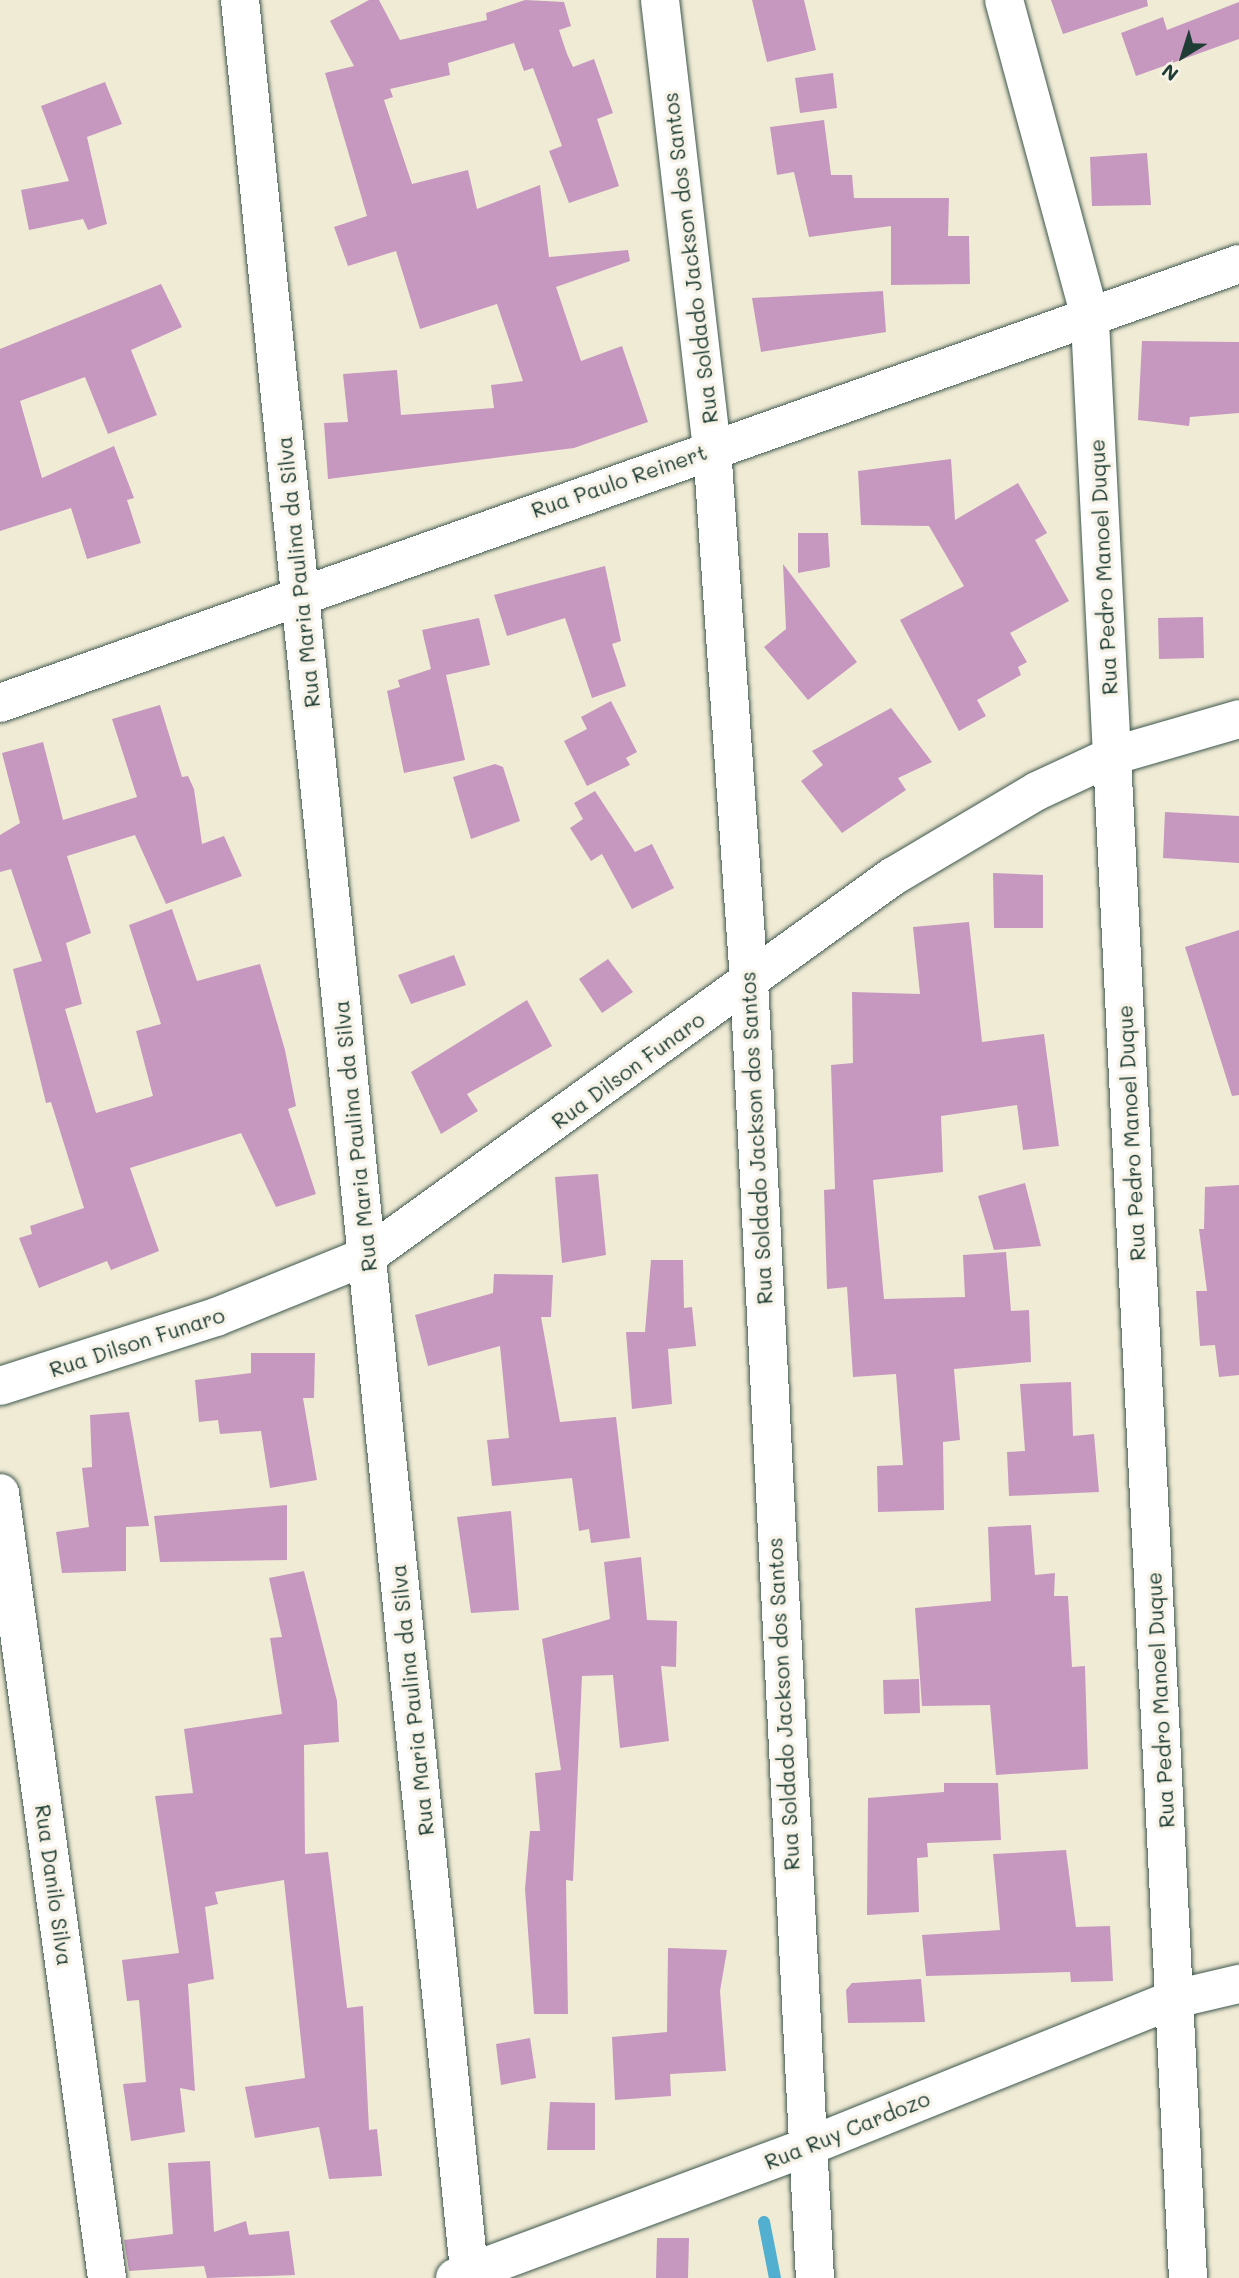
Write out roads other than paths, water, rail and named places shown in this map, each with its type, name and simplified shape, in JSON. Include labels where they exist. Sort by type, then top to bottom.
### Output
[{"type":"street","name":"Rua Maria Paulina da Silva","points":[[240,0],[367,1256],[462,2275]]},
{"type":"street","name":"Rua Soldado Jackson dos Santos","points":[[660,0],[712,448],[749,981],[804,2148],[816,2278]]},
{"type":"street","name":"Rua Pedro Manoel Duque","points":[[1004,0],[1090,316],[1188,2278]]},
{"type":"street","name":"Rua Paulo Reinert","points":[[0,703],[300,593],[1239,264]]},
{"type":"street","name":"Rua Dilson Funaro","points":[[0,1386],[228,1313],[367,1256],[954,837],[1112,756],[1239,719]]},
{"type":"street","name":"Rua Danilo Silva","points":[[0,1493],[107,2278]]},
{"type":"street","name":"Rua Ruy Cardozo","points":[[462,2275],[804,2148],[1175,1999],[1239,1984]]},
{"type":"waterway","points":[[764,2222],[775,2278]]}]
